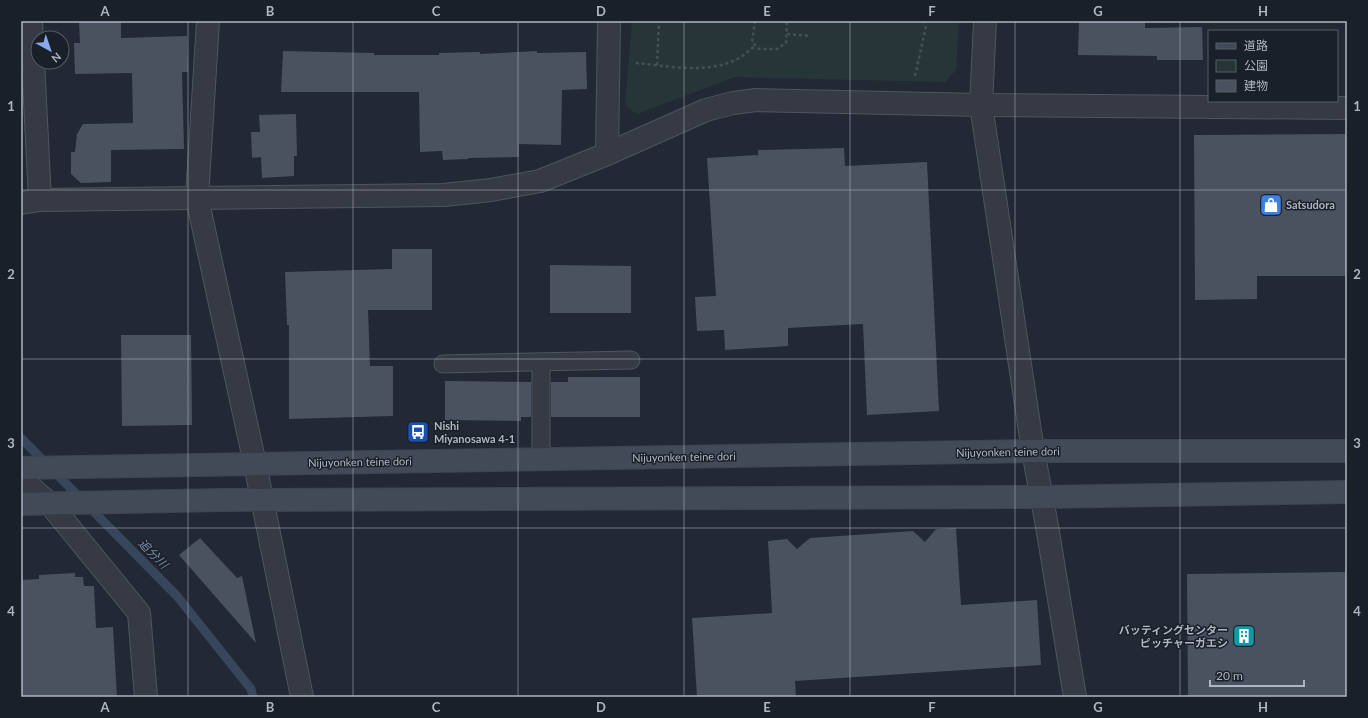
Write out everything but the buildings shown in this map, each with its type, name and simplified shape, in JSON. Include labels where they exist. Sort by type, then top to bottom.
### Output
[{"type":"street","points":[[31,21],[31,202],[444,195],[491,190],[540,181],[607,154],[706,110],[734,103],[756,100],[981,105],[1347,108]]},
{"type":"street","points":[[208,21],[197,198],[255,464],[302,697]]},
{"type":"street","points":[[607,154],[609,21]]},
{"type":"street","points":[[985,21],[981,105],[1033,451],[1075,697]]},
{"type":"street","name":"Nijuyonken teine dori","points":[[21,471],[95,467],[1033,451],[1347,451]]},
{"type":"street","points":[[21,471],[57,504],[139,613],[146,697]]},
{"type":"street","points":[[21,504],[221,500],[1042,497],[1347,492]]},
{"type":"lane","points":[[443,364],[631,360]]},
{"type":"lane","points":[[541,362],[541,460]]},
{"type":"path","points":[[657,66],[659,21]]},
{"type":"path","points":[[756,21],[752,42],[759,49],[777,49],[786,43],[786,21]]},
{"type":"path","points":[[915,80],[926,26],[925,21]]},
{"type":"path","points":[[786,34],[810,36]]},
{"type":"path","points":[[636,63],[690,68],[716,66],[736,60],[756,45]]},
{"type":"green space","points":[[632,21],[959,21],[956,70],[945,82],[735,77],[637,114],[625,106]]},
{"type":"waterway","name":"追分川","points":[[21,438],[177,596],[251,689],[253,697]]},
{"type":"place","name":"Satsudora","points":[[1271,205]]},
{"type":"place","name":"Nishi Miyanosawa 4-1","points":[[418,432]]},
{"type":"place","name":"バッティングセンター ピッチャーガエシ","points":[[1244,636]]}]
